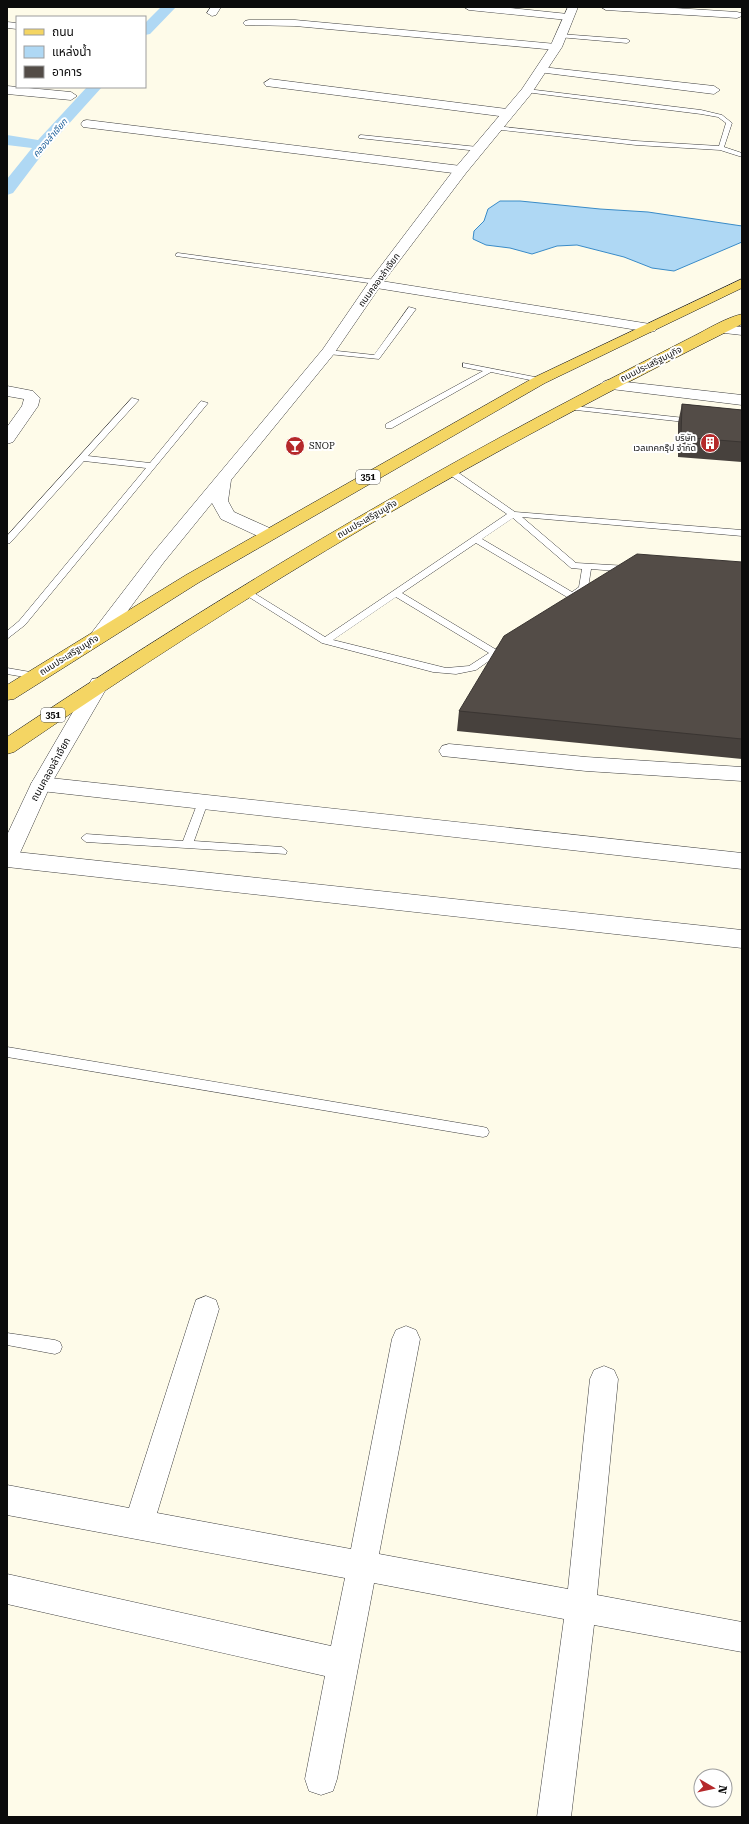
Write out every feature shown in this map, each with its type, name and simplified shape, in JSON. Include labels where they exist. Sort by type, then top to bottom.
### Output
[{"type":"main road","name":"ถนนประเสริฐมนูกิจ","points":[[7,694],[100,635],[268,534],[540,380],[650,328],[742,282]]},
{"type":"main road","name":"ถนนประเสริฐมนูกิจ","points":[[7,747],[99,684],[350,529],[568,407],[742,318]]},
{"type":"street","points":[[469,7],[570,12]]},
{"type":"street","points":[[606,7],[737,15]]},
{"type":"street","name":"ถนนคลองลำเจียก","points":[[268,534],[226,515],[220,501],[224,478],[328,352],[375,283],[461,170],[542,70],[558,41],[570,12]]},
{"type":"street","points":[[249,23],[295,23],[558,41]]},
{"type":"street","points":[[542,70],[714,90]]},
{"type":"street","points":[[270,83],[507,113]]},
{"type":"street","points":[[7,90],[71,96]]},
{"type":"street","points":[[87,124],[461,170]]},
{"type":"street","points":[[375,283],[650,328]]},
{"type":"street","points":[[720,329],[742,331]]},
{"type":"street","points":[[608,386],[742,400]]},
{"type":"street","points":[[7,391],[27,394],[32,398],[30,406],[7,439]]},
{"type":"street","points":[[100,635],[158,558],[224,478]]},
{"type":"street","name":"ถนนคลองลำเจียก","points":[[7,858],[41,784],[99,684]]},
{"type":"street","points":[[449,751],[586,764],[742,774]]},
{"type":"street","points":[[41,784],[742,861]]},
{"type":"street","points":[[7,858],[742,939]]},
{"type":"street","points":[[139,1524],[206,1309]]},
{"type":"street","points":[[321,1779],[406,1339]]},
{"type":"street","points":[[554,1817],[581,1607],[604,1379]]},
{"type":"street","points":[[7,1500],[742,1637]]},
{"type":"street","points":[[7,1589],[343,1664]]},
{"type":"lane","points":[[558,41],[627,41]]},
{"type":"lane","points":[[527,90],[701,112],[720,116],[729,123],[721,148]]},
{"type":"lane","points":[[496,128],[636,143],[721,148],[742,155]]},
{"type":"lane","points":[[361,137],[478,149]]},
{"type":"lane","points":[[178,255],[375,283]]},
{"type":"lane","points":[[328,352],[376,357],[412,308]]},
{"type":"lane","points":[[466,365],[540,380]]},
{"type":"lane","points":[[389,426],[490,370]]},
{"type":"lane","points":[[7,541],[135,400]]},
{"type":"lane","points":[[7,636],[22,623],[204,403]]},
{"type":"lane","points":[[568,407],[702,422]]},
{"type":"lane","points":[[82,458],[151,466]]},
{"type":"lane","points":[[450,472],[512,514],[574,566],[641,570]]},
{"type":"lane","points":[[325,641],[512,514],[598,522],[742,532]]},
{"type":"lane","points":[[475,539],[569,599],[583,588],[587,566]]},
{"type":"lane","points":[[246,592],[325,641],[452,672],[471,670],[513,640]]},
{"type":"lane","points":[[395,593],[495,653]]},
{"type":"lane","points":[[7,671],[36,676]]},
{"type":"lane","points":[[187,845],[203,802]]},
{"type":"lane","points":[[86,838],[282,851]]},
{"type":"lane","points":[[7,1052],[483,1132]]},
{"type":"lane","points":[[7,1339],[55,1347]]},
{"type":"water","points":[[500,201],[520,201],[648,212],[742,226],[742,242],[674,271],[652,268],[624,257],[577,245],[557,246],[532,254],[510,248],[486,245],[473,239],[474,231],[484,221],[488,209]]},
{"type":"building","points":[[682,404],[742,410],[742,442],[681,437]]},
{"type":"building","points":[[637,554],[742,562],[742,739],[459,711],[504,636]]},
{"type":"waterway","name":"คลองลำเจียก","points":[[146,30],[169,7]]},
{"type":"waterway","name":"คลองลำเจียก","points":[[42,145],[94,88]]},
{"type":"waterway","points":[[7,140],[42,145]]},
{"type":"waterway","name":"คลองลำเจียก","points":[[7,190],[42,145]]},
{"type":"place","name":"บริษัท เวลเทคกรุ๊ป จำกัด","points":[[710,443]]},
{"type":"place","name":"SNOP","points":[[295,446]]}]
